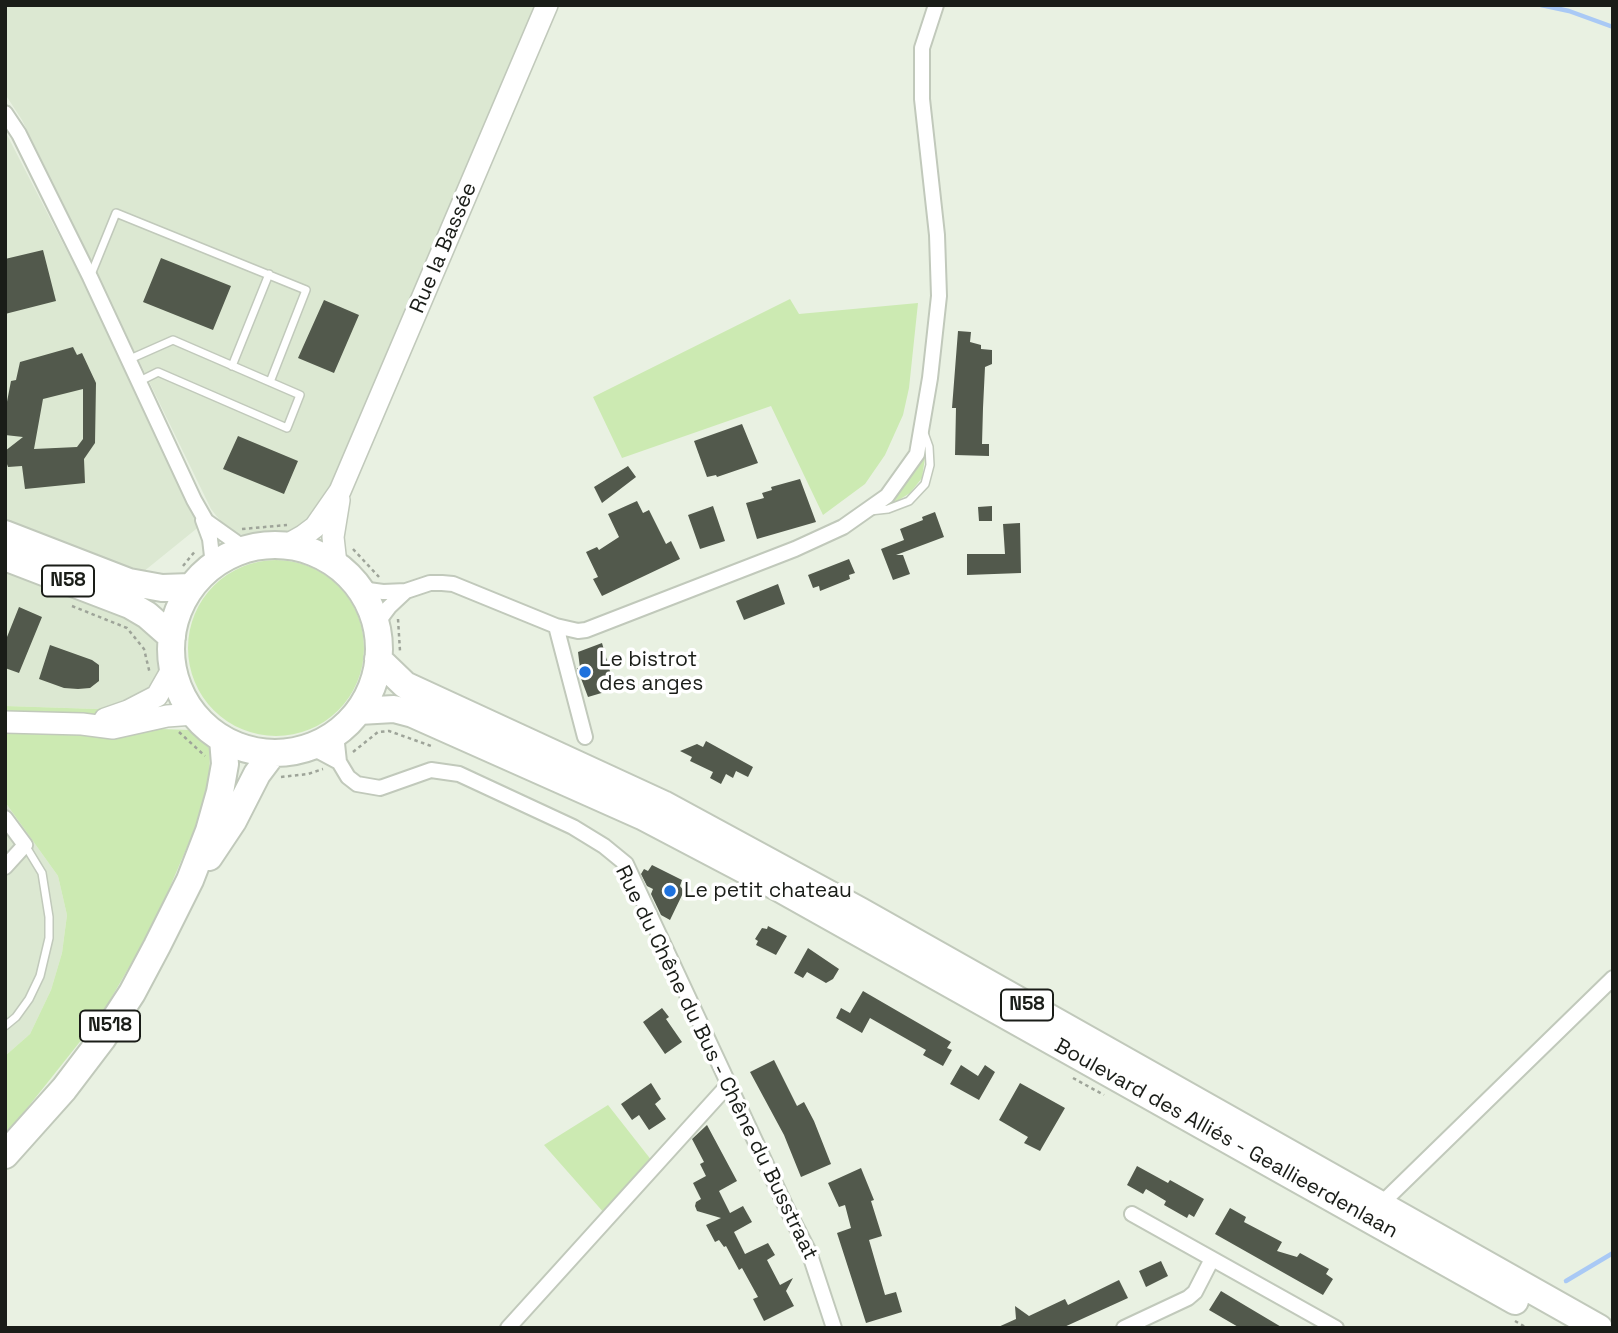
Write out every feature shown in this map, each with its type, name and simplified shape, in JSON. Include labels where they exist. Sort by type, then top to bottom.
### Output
[{"type":"highway","name":"N58","points":[[5,534],[129,582],[162,588],[191,587]]},
{"type":"highway","points":[[288,535],[336,564],[361,589],[377,623],[380,645],[391,659],[371,687],[359,711],[336,734],[311,747],[265,764],[244,748],[224,752],[194,714],[178,686],[173,668],[172,637],[178,610],[191,587],[212,565],[225,540],[267,544],[288,535]]},
{"type":"highway","name":"N58","points":[[5,557],[130,605],[147,615],[172,637]]},
{"type":"highway","name":"Boulevard des Alliés - Geallieerdenlaan","points":[[391,659],[405,685],[663,804],[860,911],[1599,1328]]},
{"type":"highway","name":"Boulevard des Alliés - Geallieerdenlaan","points":[[359,711],[394,709],[432,734],[642,816],[777,887],[1562,1328]]},
{"type":"highway","name":"N518","points":[[5,1155],[64,1089],[102,1039],[138,981],[190,880],[209,831],[220,792],[224,752]]},
{"type":"highway","name":"N518","points":[[190,880],[233,821],[265,764]]},
{"type":"main road","name":"Rue la Bassée","points":[[288,535],[303,536],[315,527],[340,491],[547,5]]},
{"type":"main road","name":"Rue la Bassée","points":[[336,564],[334,527],[340,491]]},
{"type":"main road","points":[[82,724],[128,712],[157,696],[173,668]]},
{"type":"main road","points":[[5,722],[82,724],[113,728],[167,716],[194,714]]},
{"type":"street","points":[[377,623],[392,597],[430,583],[453,584],[556,626],[578,631],[595,627],[795,549],[843,527],[887,496],[917,454],[939,296],[937,235],[922,99],[922,48],[936,5]]},
{"type":"street","points":[[5,113],[19,134],[90,277],[199,508],[206,521],[225,540]]},
{"type":"street","points":[[361,589],[392,597]]},
{"type":"street","points":[[556,626],[584,737]]},
{"type":"street","points":[[336,734],[339,762]]},
{"type":"street","name":"Rue du Chêne du Bus - Chêne du Busstraat","points":[[311,747],[339,762],[348,777],[357,784],[380,788],[431,770],[459,774],[573,827],[604,846],[626,864],[809,1252],[834,1328]]},
{"type":"street","points":[[5,818],[16,849],[5,867]]},
{"type":"street","name":"Boulevard des Alliés - Geallieerdenlaan","points":[[1381,1204],[1613,978]]},
{"type":"street","points":[[508,1328],[729,1084]]},
{"type":"street","points":[[1132,1214],[1318,1324],[1336,1328]]},
{"type":"street","points":[[1124,1328],[1188,1298],[1195,1292],[1212,1259]]},
{"type":"lane","points":[[90,277],[116,213],[306,290],[270,382]]},
{"type":"lane","points":[[232,366],[269,274]]},
{"type":"lane","points":[[130,359],[173,340],[300,396],[287,428],[158,372],[139,381]]},
{"type":"lane","points":[[867,511],[888,509],[909,501],[925,484],[930,466],[929,447],[922,429]]},
{"type":"lane","points":[[5,1026],[16,1017],[29,999],[40,976],[49,938],[49,917],[42,873],[16,849]]},
{"type":"path","points":[[334,527],[348,534],[351,546],[358,556],[376,575],[387,582],[398,618],[398,640],[391,659]]},
{"type":"path","points":[[162,588],[166,574],[184,565],[201,542],[225,540],[232,530],[288,535]]},
{"type":"path","points":[[71,606],[127,628],[135,635],[148,658],[157,696]]},
{"type":"path","points":[[167,716],[178,732],[200,753],[224,752]]},
{"type":"path","points":[[265,764],[276,778],[308,774],[339,762],[378,732],[432,734]]},
{"type":"shaded area","points":[[5,5],[539,5],[325,508],[296,531],[249,536],[234,533],[226,528],[211,509],[22,120],[5,94]]},
{"type":"shaded area","points":[[5,131],[206,521],[143,572],[5,519]]},
{"type":"shaded area","points":[[5,568],[126,616],[157,640],[162,657],[158,676],[147,689],[126,701],[97,709],[5,706]]},
{"type":"shaded area","points":[[5,802],[58,876],[67,915],[62,953],[51,990],[30,1034],[5,1056]]},
{"type":"green space","points":[[790,299],[799,314],[918,303],[909,388],[903,415],[885,455],[865,484],[823,515],[771,406],[622,458],[593,397]]},
{"type":"green space","points":[[926,451],[922,478],[910,493],[892,502]]},
{"type":"green space","points":[[276,560],[310,566],[338,586],[358,614],[364,648],[358,682],[338,710],[310,730],[276,736],[242,730],[214,710],[194,682],[188,648],[194,614],[214,586],[242,566]]},
{"type":"green space","points":[[147,689],[161,729],[190,730],[210,749],[209,796],[154,924],[102,1014],[5,1136],[5,1056],[30,1034],[51,990],[62,953],[67,915],[58,876],[5,802],[5,706],[97,709],[126,701]]},
{"type":"green space","points":[[608,1105],[652,1161],[605,1214],[544,1145]]},
{"type":"building","points":[[43,250],[56,301],[5,314],[5,259]]},
{"type":"building","points":[[161,258],[231,286],[213,330],[143,302]]},
{"type":"building","points":[[324,300],[359,315],[334,373],[298,358]]},
{"type":"building","points":[[958,331],[971,332],[970,342],[981,345],[981,349],[992,350],[992,364],[985,367],[983,408],[982,444],[989,444],[989,456],[955,455],[956,408],[952,408]]},
{"type":"building","points":[[73,347],[77,355],[82,353],[96,383],[95,443],[84,459],[85,483],[25,489],[22,466],[8,467],[5,451],[23,437],[5,435],[5,412],[11,381],[16,380],[20,362]],"holes":[[[83,389],[83,439],[77,447],[34,449],[43,399]]]},
{"type":"building","points":[[742,424],[758,463],[717,477],[707,477],[694,441]]},
{"type":"building","points":[[238,436],[298,461],[284,494],[223,469]]},
{"type":"building","points":[[628,466],[636,477],[602,503],[594,487]]},
{"type":"building","points":[[800,479],[816,522],[757,539],[746,503],[764,498],[762,493],[772,490],[771,487]]},
{"type":"building","points":[[637,501],[643,513],[649,510],[666,544],[671,541],[680,559],[602,596],[593,579],[598,577],[586,552],[597,547],[599,550],[619,537],[608,514]]},
{"type":"building","points":[[713,506],[725,541],[700,549],[688,515]]},
{"type":"building","points":[[992,506],[992,521],[979,521],[978,507]]},
{"type":"building","points":[[935,512],[944,537],[896,555],[903,555],[910,574],[893,580],[881,549],[904,540],[900,529]]},
{"type":"building","points":[[1020,523],[1021,573],[967,575],[967,554],[1005,554],[1003,524]]},
{"type":"building","points":[[849,559],[855,573],[849,575],[850,579],[820,591],[819,586],[813,588],[808,575]]},
{"type":"building","points":[[778,584],[785,604],[744,620],[736,601]]},
{"type":"building","points":[[19,607],[42,617],[19,673],[5,668],[5,642]]},
{"type":"building","points":[[602,643],[615,689],[588,697],[577,668],[580,668],[578,652]]},
{"type":"building","points":[[50,645],[99,665],[99,681],[90,688],[78,689],[64,688],[39,679]]},
{"type":"building","points":[[706,741],[753,767],[748,777],[736,771],[733,778],[726,774],[721,784],[710,778],[713,772],[690,761],[692,757],[680,751],[697,744],[703,747]]},
{"type":"building","points":[[652,865],[682,880],[680,886],[684,891],[670,920],[661,915],[651,894],[653,889],[647,886],[641,874],[644,869],[648,871]]},
{"type":"building","points":[[768,926],[787,936],[776,955],[756,945],[758,941],[755,939],[762,928],[767,929]]},
{"type":"building","points":[[808,948],[839,969],[833,979],[826,983],[807,972],[803,978],[794,973]]},
{"type":"building","points":[[863,991],[951,1042],[947,1048],[952,1050],[943,1066],[923,1055],[926,1050],[870,1018],[862,1033],[836,1018],[841,1008],[850,1013]]},
{"type":"building","points":[[662,1008],[669,1017],[666,1019],[682,1042],[665,1054],[643,1022]]},
{"type":"building","points":[[774,1060],[797,1106],[804,1102],[831,1164],[801,1177],[784,1135],[750,1072]]},
{"type":"building","points":[[961,1065],[978,1076],[985,1065],[995,1072],[979,1100],[950,1084]]},
{"type":"building","points":[[651,1083],[661,1099],[655,1104],[666,1119],[649,1130],[639,1115],[632,1120],[621,1104]]},
{"type":"building","points":[[1020,1083],[1065,1108],[1040,1151],[1024,1143],[1028,1137],[999,1120]]},
{"type":"building","points":[[707,1125],[737,1181],[719,1191],[730,1213],[743,1206],[752,1222],[734,1232],[745,1254],[768,1243],[775,1255],[767,1260],[780,1285],[793,1278],[786,1291],[794,1306],[764,1321],[753,1299],[758,1297],[742,1268],[739,1270],[726,1246],[719,1240],[715,1242],[706,1225],[721,1218],[697,1211],[695,1206],[701,1199],[693,1183],[706,1176],[700,1164],[704,1162],[692,1139]]},
{"type":"building","points":[[1137,1166],[1204,1199],[1194,1217],[1189,1214],[1187,1218],[1164,1205],[1166,1201],[1146,1189],[1143,1194],[1127,1185]]},
{"type":"building","points":[[861,1168],[874,1200],[871,1201],[882,1236],[869,1240],[885,1295],[896,1292],[902,1312],[866,1323],[837,1233],[851,1228],[845,1205],[839,1207],[828,1183]]},
{"type":"building","points":[[1230,1208],[1246,1217],[1244,1222],[1282,1242],[1277,1251],[1297,1257],[1300,1253],[1329,1269],[1326,1274],[1333,1279],[1323,1295],[1215,1234]]},
{"type":"building","points":[[1161,1261],[1168,1276],[1146,1287],[1139,1271]]},
{"type":"building","points":[[1119,1280],[1128,1298],[1062,1328],[996,1328],[1016,1319],[1015,1306],[1029,1316],[1065,1299],[1068,1305]]},
{"type":"building","points":[[1221,1291],[1283,1328],[1240,1328],[1209,1310]]},
{"type":"waterway","points":[[1541,5],[1569,11],[1613,27]]},
{"type":"waterway","points":[[1566,1281],[1613,1253]]},
{"type":"place","name":"Le bistrot des anges","points":[[585,672]]},
{"type":"place","name":"Le petit chateau","points":[[670,891]]}]
